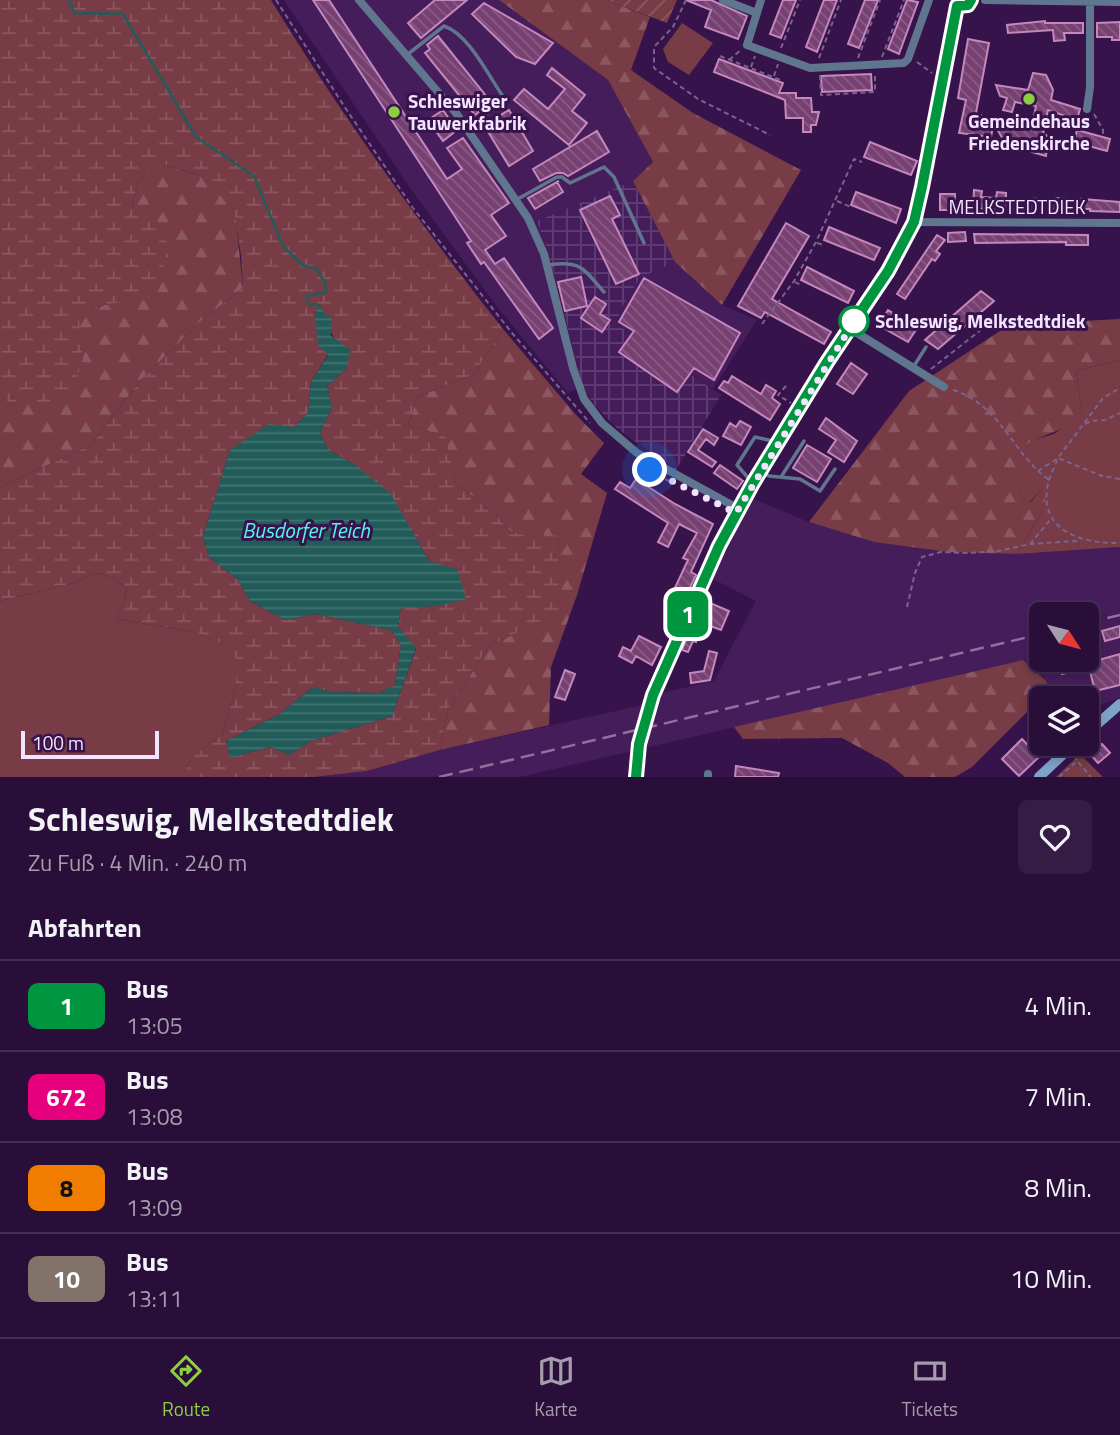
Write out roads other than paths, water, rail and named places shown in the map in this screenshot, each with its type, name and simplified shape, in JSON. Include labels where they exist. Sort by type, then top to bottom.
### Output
[{"type":"street","points":[[359,0],[456,113],[528,218],[547,265],[583,399],[602,423],[637,453],[739,509]]},
{"type":"street","points":[[723,0],[757,13]]},
{"type":"street","points":[[761,0],[747,45],[810,68],[904,63],[908,59],[929,0]]},
{"type":"street","points":[[642,777],[636,777],[639,744],[653,695],[700,586],[753,483],[849,328],[888,271],[914,222],[954,3],[968,5],[971,0]]},
{"type":"street","points":[[985,0],[1120,2]]},
{"type":"street","points":[[1087,109],[1090,87],[1090,2]]},
{"type":"street","name":"MELKSTEDTDIEK","points":[[914,222],[1120,223]]},
{"type":"street","points":[[849,328],[944,387]]},
{"type":"street","points":[[1099,722],[1120,704]]},
{"type":"street","points":[[1039,777],[1061,756]]},
{"type":"lane","points":[[407,55],[444,26],[464,38],[502,94],[502,102],[496,109],[468,130]]},
{"type":"lane","points":[[516,200],[557,177],[570,183],[604,167],[614,177],[644,243]]},
{"type":"lane","points":[[547,265],[569,262],[578,264],[604,292]]},
{"type":"lane","points":[[913,367],[926,347]]},
{"type":"lane","points":[[753,483],[737,465],[755,437],[779,442]]},
{"type":"lane","points":[[781,477],[804,441]]},
{"type":"lane","points":[[760,473],[800,479],[820,491],[835,469]]},
{"type":"water","name":"Busdorfer Teich","points":[[320,306],[332,319],[331,336],[350,349],[347,368],[327,386],[332,407],[320,433],[328,450],[354,464],[391,494],[429,561],[457,569],[466,599],[437,606],[401,608],[398,627],[416,648],[392,716],[311,741],[289,755],[270,747],[230,758],[226,741],[278,715],[313,687],[331,692],[379,693],[395,685],[401,645],[391,630],[316,614],[285,620],[250,601],[238,580],[209,557],[203,537],[230,450],[269,424],[294,427],[308,413],[311,382],[328,355],[318,345],[315,313]]},
{"type":"waterway","points":[[69,0],[74,13],[123,14],[196,137],[254,176],[283,246],[302,265],[316,269],[325,282],[326,292],[307,296],[310,305],[320,306]]},
{"type":"railway","points":[[1099,620],[1120,615]]},
{"type":"railway","points":[[439,777],[1029,637]]},
{"type":"place","name":"Gemeindehaus Friedenskirche","points":[[1029,99]]},
{"type":"place","name":"Schleswiger Tauwerkfabrik","points":[[394,112]]},
{"type":"place","name":"Schleswig, Melkstedtdiek","points":[[854,321]]}]
